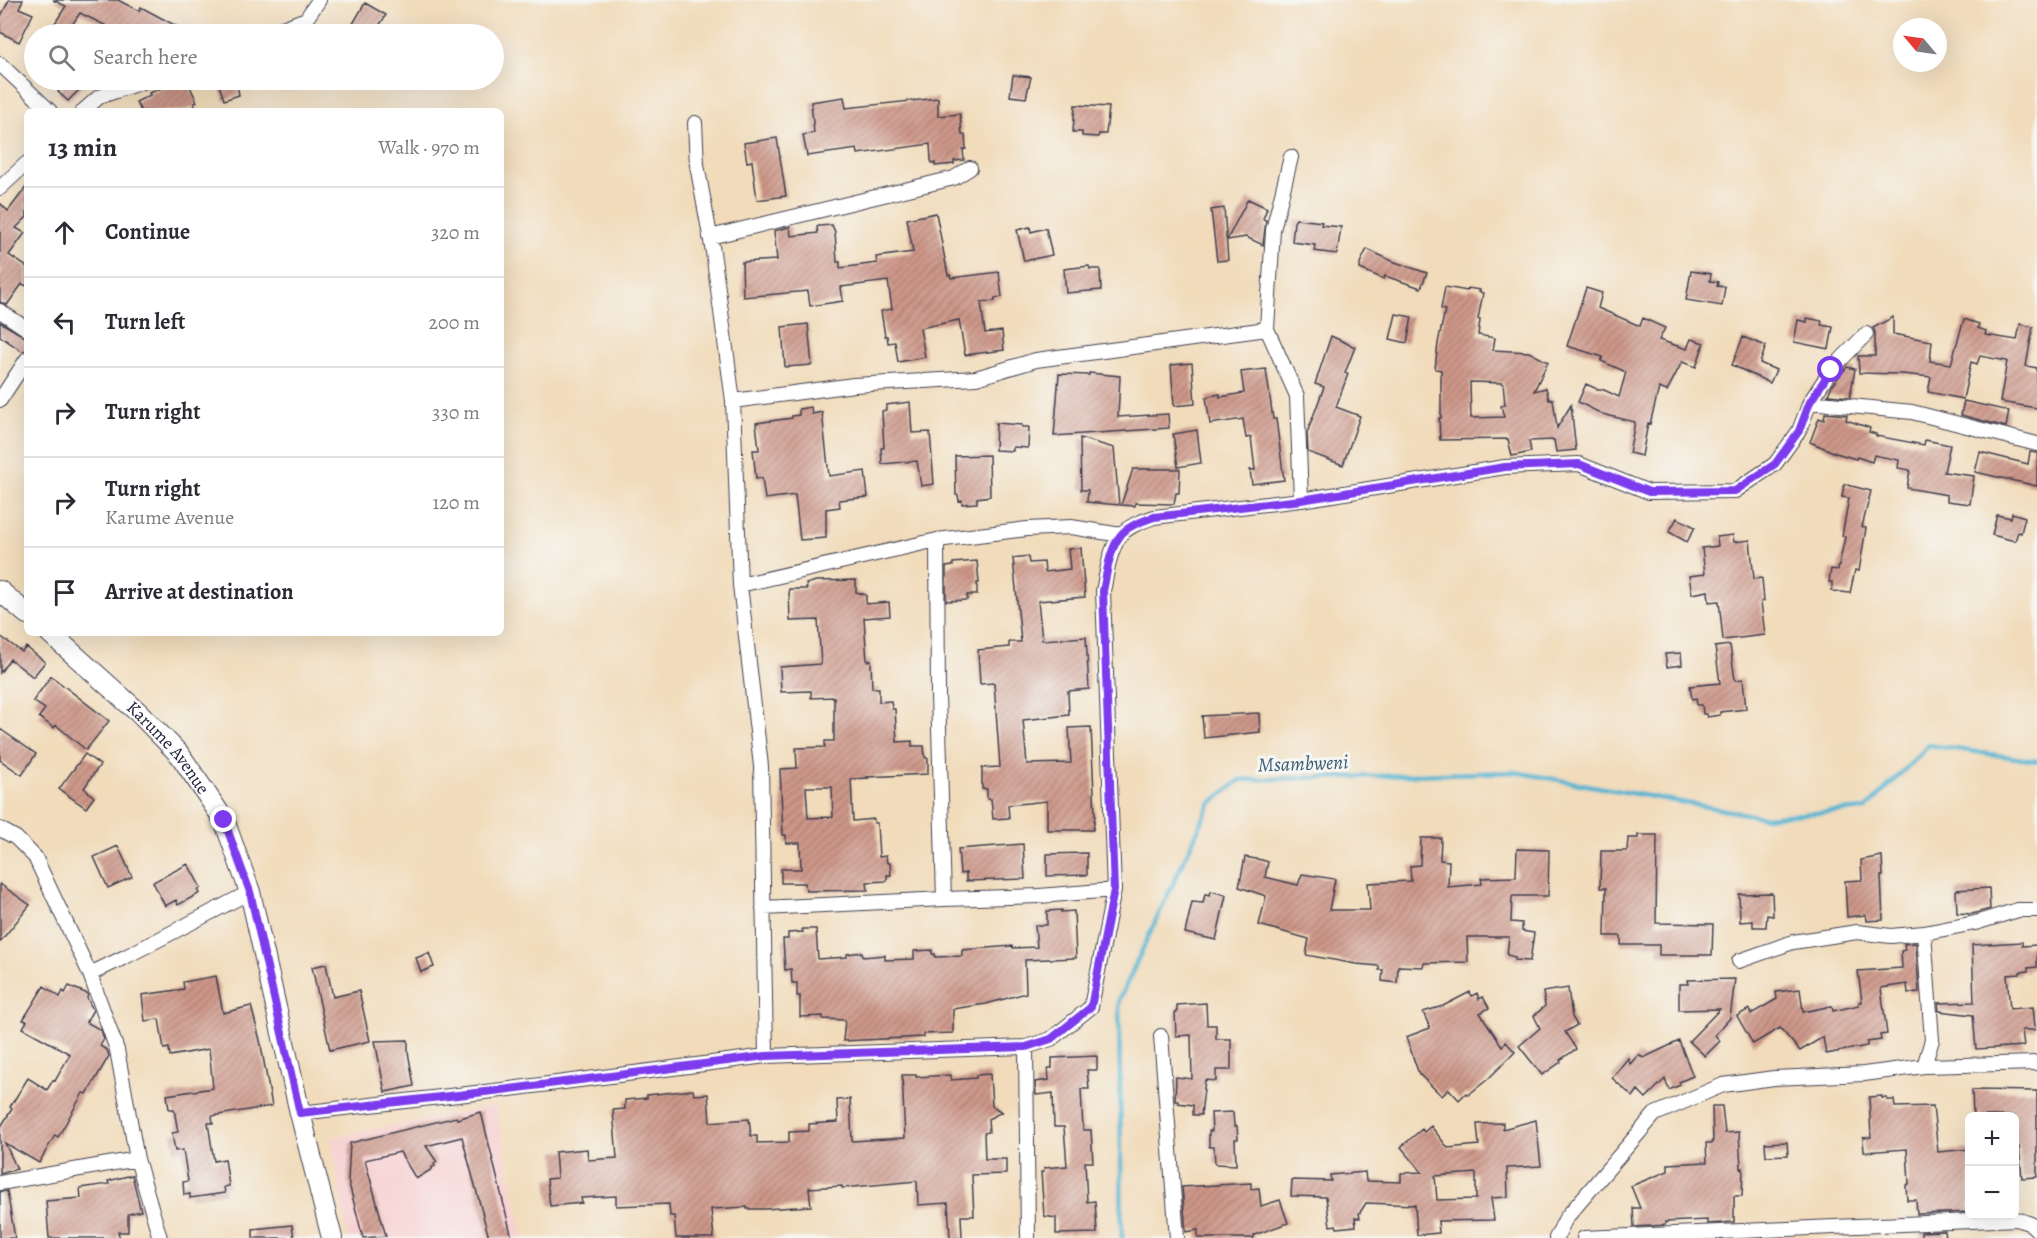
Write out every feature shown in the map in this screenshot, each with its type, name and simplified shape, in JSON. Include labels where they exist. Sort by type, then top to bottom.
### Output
[{"type":"main road","points":[[0,591],[24,611]]},
{"type":"main road","name":"Karume Avenue","points":[[53,636],[139,713],[180,755],[224,820],[250,892],[300,1113],[333,1238]]},
{"type":"street","points":[[293,24],[306,19],[319,0]]},
{"type":"street","points":[[0,64],[24,87]]},
{"type":"street","points":[[28,90],[47,108]]},
{"type":"street","points":[[86,108],[99,97],[119,90]]},
{"type":"street","points":[[695,123],[697,165],[710,237],[733,401],[740,585],[761,766],[766,1056]]},
{"type":"street","points":[[1291,157],[1273,230],[1267,329],[1297,396],[1301,500]]},
{"type":"street","points":[[0,188],[24,166]]},
{"type":"street","points":[[710,237],[954,178],[970,168]]},
{"type":"street","points":[[0,310],[24,327]]},
{"type":"street","points":[[733,401],[854,385],[976,378],[1036,360],[1267,329]]},
{"type":"street","points":[[300,1113],[766,1056],[1026,1047],[1051,1039],[1091,1007],[1114,890],[1103,591],[1110,559],[1121,535],[1134,525],[1154,517],[1301,500],[1505,467],[1579,464],[1649,492],[1735,491],[1775,464],[1799,431],[1810,402],[1831,370],[1866,334]]},
{"type":"street","points":[[0,400],[24,364]]},
{"type":"street","points":[[1810,402],[1912,412],[2037,444]]},
{"type":"street","points":[[740,585],[937,540],[1027,529],[1071,527],[1121,535]]},
{"type":"street","points":[[937,540],[938,694],[944,899]]},
{"type":"street","points":[[0,829],[16,838],[35,857],[90,974],[117,1050],[137,1159],[160,1238]]},
{"type":"street","points":[[763,908],[1039,896],[1114,890]]},
{"type":"street","points":[[90,974],[250,892]]},
{"type":"street","points":[[1739,962],[1793,942],[1857,932],[1891,936],[1924,933],[2018,910],[2037,910]]},
{"type":"street","points":[[1924,933],[1932,1040],[1924,1066]]},
{"type":"street","points":[[1161,1036],[1177,1238]]},
{"type":"street","points":[[1026,1047],[1028,1238]]},
{"type":"street","points":[[1556,1238],[1566,1218],[1655,1114],[1723,1085],[1774,1078],[1864,1074],[1924,1066],[2037,1064]]},
{"type":"street","points":[[0,1183],[137,1159]]},
{"type":"street","points":[[1584,1238],[2017,1219],[2031,1224],[2037,1230]]},
{"type":"shaded area","points":[[495,1106],[523,1238],[348,1238],[331,1138]]},
{"type":"building","points":[[9,0],[23,0],[19,8],[33,14],[28,24],[24,24],[24,32],[19,42],[0,32],[0,18]]},
{"type":"building","points":[[53,0],[118,0],[139,11],[141,7],[172,24],[103,24],[80,13],[73,24],[54,24],[66,6]]},
{"type":"building","points":[[365,3],[386,15],[380,24],[353,24]]},
{"type":"building","points":[[1013,75],[1031,77],[1026,98],[1010,96]]},
{"type":"building","points":[[60,90],[79,90],[68,101],[58,92]]},
{"type":"building","points":[[157,90],[192,90],[197,102],[190,108],[139,108],[136,102],[150,95],[149,93]]},
{"type":"building","points":[[221,90],[238,90],[239,95],[224,100]]},
{"type":"building","points":[[844,97],[846,108],[938,98],[938,116],[960,114],[962,135],[965,135],[964,160],[954,161],[954,164],[935,166],[931,160],[930,144],[858,154],[857,149],[807,156],[803,135],[814,133],[811,102]]},
{"type":"building","points":[[1075,105],[1109,107],[1106,134],[1099,134],[1098,137],[1082,136],[1082,132],[1073,132]]},
{"type":"building","points":[[777,138],[786,196],[757,200],[752,161],[747,162],[744,143]]},
{"type":"building","points":[[24,190],[24,220],[16,228],[24,234],[9,255],[24,265],[24,285],[22,284],[7,305],[0,302],[0,203],[8,211]]},
{"type":"building","points":[[1248,199],[1267,208],[1263,219],[1266,220],[1263,245],[1246,237],[1227,240]]},
{"type":"building","points":[[1224,208],[1228,260],[1217,261],[1211,210]]},
{"type":"building","points":[[936,213],[948,275],[951,278],[999,272],[1002,297],[995,298],[995,301],[981,302],[985,333],[1002,331],[1004,350],[965,355],[959,320],[920,328],[925,357],[898,362],[895,342],[888,343],[887,336],[885,336],[881,311],[892,309],[888,281],[841,287],[843,301],[810,306],[808,291],[743,297],[742,262],[777,260],[774,231],[790,227],[791,236],[818,233],[817,227],[832,225],[835,232],[837,262],[840,262],[840,268],[877,263],[876,257],[913,252],[907,219]]},
{"type":"building","points":[[1296,219],[1341,227],[1337,254],[1314,251],[1315,245],[1292,242]]},
{"type":"building","points":[[1030,227],[1031,232],[1046,228],[1052,255],[1024,261],[1017,230]]},
{"type":"building","points":[[1367,249],[1392,261],[1427,273],[1421,288],[1385,276],[1384,279],[1360,269],[1360,263]]},
{"type":"building","points":[[1089,266],[1090,269],[1100,269],[1101,290],[1066,293],[1064,269]]},
{"type":"building","points":[[1691,271],[1711,274],[1710,281],[1718,282],[1717,286],[1725,287],[1722,306],[1686,300]]},
{"type":"building","points":[[1445,287],[1467,291],[1468,288],[1480,290],[1479,292],[1483,293],[1478,319],[1480,320],[1478,335],[1495,338],[1493,350],[1529,352],[1548,362],[1534,391],[1546,388],[1549,400],[1553,399],[1557,428],[1571,405],[1576,450],[1556,452],[1554,440],[1529,441],[1531,452],[1512,456],[1508,439],[1440,440],[1441,370],[1435,369],[1445,310],[1441,309]],"holes":[[[1470,382],[1503,383],[1505,405],[1501,406],[1504,417],[1471,418]]]},
{"type":"building","points":[[1586,288],[1602,293],[1598,308],[1640,326],[1643,318],[1665,328],[1659,340],[1687,349],[1691,339],[1704,343],[1696,367],[1682,362],[1667,391],[1659,388],[1650,424],[1648,423],[1642,456],[1629,453],[1635,422],[1602,414],[1578,402],[1586,384],[1619,397],[1626,372],[1601,361],[1603,357],[1567,346]]},
{"type":"building","points":[[1396,314],[1412,317],[1407,343],[1390,339]]},
{"type":"building","points":[[1893,317],[1893,334],[1932,341],[1930,361],[1951,364],[1964,319],[1979,324],[1978,328],[1986,331],[1985,335],[2017,340],[2020,324],[2033,327],[2026,366],[2037,368],[2037,408],[2000,402],[2007,361],[1980,356],[1977,364],[1971,362],[1963,399],[1928,392],[1931,377],[1859,373],[1858,356],[1875,356],[1873,328]]},
{"type":"building","points":[[1807,318],[1822,321],[1821,325],[1833,327],[1829,349],[1794,342],[1798,320],[1807,322]]},
{"type":"building","points":[[0,322],[24,336],[24,351],[22,351],[0,336]]},
{"type":"building","points":[[808,324],[812,365],[785,367],[782,327]]},
{"type":"building","points":[[1331,336],[1355,347],[1336,407],[1360,416],[1343,465],[1308,452],[1307,433],[1324,387],[1315,384]]},
{"type":"building","points":[[1743,337],[1766,346],[1760,363],[1776,370],[1770,383],[1732,365]]},
{"type":"building","points":[[1192,363],[1195,404],[1174,406],[1171,365]]},
{"type":"building","points":[[1847,367],[1855,369],[1850,397],[1828,395],[1832,385]]},
{"type":"building","points":[[1266,369],[1273,419],[1276,419],[1284,480],[1252,484],[1250,470],[1255,470],[1251,437],[1246,438],[1243,419],[1210,424],[1206,397],[1244,393],[1241,372]]},
{"type":"building","points":[[1089,373],[1120,376],[1118,417],[1168,414],[1169,428],[1054,436],[1059,374],[1089,375]]},
{"type":"building","points":[[1964,401],[2009,411],[2006,427],[1961,415]]},
{"type":"building","points":[[910,402],[912,433],[930,432],[934,484],[921,486],[917,461],[882,464],[881,448],[884,448],[882,411],[886,410],[886,405]]},
{"type":"building","points":[[811,407],[812,414],[822,412],[829,476],[865,471],[868,497],[839,500],[840,507],[826,509],[826,538],[800,540],[795,495],[765,499],[762,478],[756,479],[753,450],[759,450],[756,423],[792,418],[792,416],[799,415],[799,409]]},
{"type":"building","points":[[1825,413],[1847,415],[1846,420],[1870,428],[1869,432],[1876,436],[1924,445],[1925,440],[1950,445],[1944,472],[1974,476],[1970,504],[1947,501],[1947,495],[1907,488],[1910,470],[1898,468],[1899,460],[1874,455],[1872,462],[1857,457],[1856,459],[1810,442],[1819,418],[1824,420]]},
{"type":"building","points":[[996,423],[1029,427],[1028,448],[1013,447],[1013,451],[995,450]]},
{"type":"building","points":[[1197,430],[1201,463],[1178,467],[1173,434]]},
{"type":"building","points":[[1080,438],[1114,448],[1119,505],[1087,502],[1088,490],[1081,490]]},
{"type":"building","points":[[1980,452],[2028,464],[2030,452],[2037,453],[2037,486],[1975,472]]},
{"type":"building","points":[[989,455],[990,496],[977,498],[977,503],[962,504],[962,500],[959,501],[956,495],[955,456]]},
{"type":"building","points":[[1133,469],[1180,469],[1179,493],[1176,493],[1174,504],[1121,505]]},
{"type":"building","points":[[1844,484],[1871,491],[1862,527],[1866,528],[1859,571],[1855,570],[1850,593],[1832,591],[1832,582],[1829,582],[1831,569],[1838,570],[1845,537],[1842,536],[1849,498],[1842,497]]},
{"type":"building","points":[[2012,513],[2025,517],[2021,533],[2018,532],[2015,541],[1992,535],[1997,515],[2011,518]]},
{"type":"building","points":[[1677,518],[1695,527],[1687,542],[1669,532]]},
{"type":"building","points":[[1733,535],[1734,542],[1750,540],[1754,579],[1762,578],[1764,601],[1761,602],[1765,635],[1723,640],[1719,601],[1709,602],[1708,591],[1692,594],[1689,576],[1705,574],[1702,548],[1718,546],[1717,537]]},
{"type":"building","points":[[1081,548],[1085,597],[1038,601],[1042,640],[1086,637],[1089,689],[1068,691],[1069,715],[1023,720],[1027,764],[1071,763],[1069,728],[1091,727],[1095,815],[1093,830],[1047,830],[1047,801],[1008,805],[1009,818],[993,819],[991,799],[987,799],[987,789],[982,789],[982,768],[1000,767],[994,683],[980,684],[978,650],[1009,647],[1009,642],[1021,642],[1013,558],[1028,556],[1029,563],[1044,562],[1045,572],[1070,569],[1068,549]]},
{"type":"building","points":[[977,561],[979,583],[977,583],[977,595],[967,595],[967,600],[946,601],[946,567],[953,566],[953,563]]},
{"type":"building","points":[[856,580],[856,592],[866,595],[866,604],[889,602],[890,616],[864,618],[867,661],[871,660],[872,688],[879,688],[879,702],[891,701],[892,709],[895,709],[897,742],[912,741],[912,746],[924,746],[925,757],[928,759],[928,774],[851,779],[853,821],[874,819],[874,823],[877,823],[879,857],[886,856],[887,863],[890,863],[891,875],[887,875],[887,881],[867,882],[868,890],[806,891],[805,883],[781,883],[781,869],[801,869],[800,843],[786,843],[786,835],[783,835],[780,769],[797,768],[796,748],[825,747],[825,741],[834,741],[834,697],[811,698],[811,691],[781,692],[780,667],[821,664],[818,620],[790,621],[789,589],[807,589],[806,584],[816,581]],"holes":[[[806,787],[832,787],[833,817],[808,818]]]},
{"type":"building","points":[[0,636],[22,652],[26,647],[45,662],[33,677],[10,659],[0,673]]},
{"type":"building","points":[[1730,645],[1735,680],[1743,679],[1746,709],[1720,712],[1720,715],[1707,717],[1703,714],[1702,705],[1697,705],[1696,698],[1692,699],[1690,686],[1720,683],[1715,647]]},
{"type":"building","points":[[1681,653],[1682,665],[1667,667],[1665,654]]},
{"type":"building","points":[[51,676],[109,721],[86,750],[56,725],[54,728],[39,717],[45,709],[33,701]]},
{"type":"building","points":[[1259,713],[1260,732],[1204,738],[1202,716]]},
{"type":"building","points":[[0,729],[36,754],[22,775],[0,760]]},
{"type":"building","points":[[85,754],[100,765],[84,788],[94,797],[86,808],[59,789]]},
{"type":"building","points":[[1638,835],[1657,835],[1656,923],[1713,924],[1712,955],[1659,955],[1659,945],[1621,945],[1621,936],[1605,936],[1606,888],[1600,888],[1601,851],[1627,851],[1628,838],[1638,838]]},
{"type":"building","points":[[1421,838],[1441,838],[1440,860],[1449,861],[1448,887],[1482,884],[1481,878],[1516,877],[1517,849],[1549,850],[1548,896],[1512,897],[1511,922],[1522,923],[1522,931],[1534,933],[1530,961],[1515,960],[1515,957],[1507,955],[1509,937],[1467,937],[1468,962],[1424,963],[1423,967],[1398,966],[1397,983],[1382,981],[1383,970],[1379,970],[1379,966],[1306,955],[1309,939],[1259,925],[1266,896],[1239,887],[1245,857],[1268,862],[1265,877],[1298,885],[1302,874],[1335,879],[1329,910],[1370,910],[1368,883],[1411,881],[1410,866],[1420,865]]},
{"type":"building","points":[[1023,844],[1025,879],[966,881],[966,873],[960,874],[958,849]]},
{"type":"building","points":[[118,846],[132,877],[108,888],[94,857]]},
{"type":"building","points":[[1087,853],[1087,875],[1047,876],[1047,854]]},
{"type":"building","points":[[1882,856],[1883,920],[1867,921],[1866,915],[1847,917],[1845,881],[1862,880],[1861,860]]},
{"type":"building","points":[[188,864],[201,888],[198,890],[200,893],[178,905],[176,900],[165,906],[153,882]]},
{"type":"building","points":[[0,884],[30,905],[0,942]]},
{"type":"building","points":[[1989,888],[1990,909],[1972,914],[1957,913],[1956,890]]},
{"type":"building","points":[[1211,891],[1226,895],[1216,940],[1185,933],[1192,902],[1203,903],[1205,894],[1210,895]]},
{"type":"building","points":[[1772,893],[1773,916],[1767,915],[1766,927],[1753,927],[1753,921],[1740,922],[1739,894]]},
{"type":"building","points":[[1062,910],[1061,912],[1074,911],[1076,958],[1025,960],[1026,993],[986,1004],[953,1009],[953,1033],[923,1034],[924,1037],[843,1041],[845,1020],[823,1019],[823,1016],[800,1017],[800,996],[797,996],[797,983],[792,983],[791,969],[785,970],[783,939],[788,939],[788,933],[803,932],[802,929],[816,929],[818,959],[847,957],[847,954],[862,952],[863,957],[885,955],[885,960],[914,959],[914,951],[932,950],[935,957],[962,956],[962,950],[1012,946],[1013,948],[1037,947],[1035,925],[1047,925],[1047,911]]},
{"type":"building","points":[[2022,942],[2022,946],[2037,945],[2037,967],[2028,968],[2028,971],[2020,972],[2020,974],[2007,975],[2010,1009],[2033,1007],[2034,1030],[2022,1030],[2024,1046],[1976,1049],[1973,1015],[1939,1011],[1938,1003],[1974,1002],[1972,945]]},
{"type":"building","points":[[1916,943],[1919,992],[1908,993],[1907,984],[1881,988],[1887,1034],[1880,1035],[1881,1040],[1867,1042],[1867,1046],[1826,1054],[1823,1037],[1800,1051],[1780,1028],[1753,1044],[1737,1016],[1749,1009],[1751,1014],[1777,999],[1776,992],[1800,989],[1803,1012],[1832,1006],[1833,1011],[1859,1005],[1859,1002],[1862,1002],[1858,971],[1902,968],[1901,951],[1905,950],[1904,944]]},
{"type":"building","points":[[429,953],[434,967],[421,972],[416,958]]},
{"type":"building","points":[[326,964],[333,997],[359,991],[370,1041],[330,1050],[312,967]]},
{"type":"building","points":[[216,976],[223,1013],[251,1006],[260,1040],[272,1106],[212,1116],[213,1123],[208,1123],[214,1161],[225,1159],[229,1186],[224,1187],[225,1193],[190,1198],[190,1194],[184,1195],[183,1182],[188,1181],[183,1150],[175,1151],[172,1133],[178,1132],[174,1109],[169,1109],[167,1095],[213,1088],[209,1049],[170,1056],[169,1048],[164,1049],[159,1019],[145,1021],[142,995],[184,989],[183,982]]},
{"type":"building","points":[[1735,979],[1730,1018],[1715,1035],[1720,1041],[1705,1056],[1689,1041],[1720,1009],[1679,1010],[1679,984],[1688,984],[1687,980]]},
{"type":"building","points":[[44,986],[60,997],[69,986],[88,994],[87,998],[93,1010],[86,1022],[101,1030],[104,1039],[100,1046],[107,1050],[109,1056],[87,1094],[83,1093],[58,1137],[55,1135],[39,1163],[5,1143],[17,1169],[0,1174],[0,1128],[12,1109],[10,1107],[28,1078],[47,1090],[53,1080],[55,1081],[70,1054],[23,1028],[27,1021],[23,1020]]},
{"type":"building","points":[[1568,988],[1572,1017],[1577,1025],[1565,1032],[1576,1049],[1542,1075],[1519,1046],[1540,1028],[1534,1016],[1545,1006],[1543,992]]},
{"type":"building","points":[[1470,992],[1472,996],[1477,993],[1479,999],[1483,997],[1489,1008],[1480,1013],[1502,1046],[1506,1042],[1515,1052],[1488,1079],[1459,1100],[1449,1089],[1442,1096],[1419,1074],[1406,1037],[1430,1028],[1423,1012],[1443,1006]]},
{"type":"building","points":[[1206,1003],[1207,1025],[1216,1025],[1216,1039],[1231,1039],[1231,1070],[1216,1070],[1216,1081],[1205,1080],[1201,1115],[1193,1115],[1193,1105],[1175,1101],[1176,1077],[1192,1079],[1191,1035],[1176,1036],[1175,1012],[1177,1012],[1177,1005]]},
{"type":"building","points":[[408,1040],[414,1086],[385,1092],[375,1041]]},
{"type":"building","points":[[1679,1041],[1693,1076],[1679,1082],[1680,1085],[1669,1090],[1665,1079],[1646,1098],[1638,1090],[1633,1097],[1612,1078],[1628,1058],[1630,1064],[1639,1054],[1643,1058]]},
{"type":"building","points":[[1097,1056],[1097,1070],[1087,1070],[1089,1089],[1081,1089],[1083,1130],[1091,1130],[1093,1162],[1085,1162],[1087,1202],[1095,1201],[1097,1233],[1056,1234],[1056,1218],[1044,1216],[1041,1172],[1044,1172],[1044,1168],[1067,1166],[1064,1127],[1054,1127],[1053,1093],[1036,1095],[1035,1082],[1049,1080],[1048,1068],[1052,1068],[1052,1058]]},
{"type":"building","points":[[990,1074],[992,1106],[1002,1112],[988,1119],[989,1132],[984,1133],[985,1159],[1006,1159],[1006,1174],[972,1175],[974,1216],[961,1216],[962,1238],[950,1238],[948,1203],[918,1205],[917,1181],[842,1188],[842,1186],[809,1188],[811,1206],[711,1209],[714,1238],[676,1238],[674,1216],[670,1216],[669,1204],[616,1206],[616,1196],[581,1198],[582,1203],[550,1206],[547,1179],[557,1178],[555,1152],[587,1149],[588,1160],[617,1158],[613,1110],[625,1109],[625,1100],[693,1090],[694,1095],[708,1094],[710,1122],[749,1119],[751,1136],[757,1136],[757,1143],[789,1142],[789,1132],[809,1131],[809,1124],[838,1122],[837,1100],[850,1099],[852,1141],[905,1138],[902,1075],[916,1075],[916,1077],[951,1075],[951,1080],[976,1078],[976,1075]]},
{"type":"building","points":[[1972,1090],[2037,1091],[2037,1177],[2022,1178],[2019,1112],[1973,1112]]},
{"type":"building","points":[[1882,1096],[1887,1100],[1894,1100],[1895,1107],[1933,1106],[1938,1152],[1965,1149],[1965,1212],[1917,1214],[1916,1200],[1907,1200],[1906,1185],[1909,1184],[1907,1149],[1864,1152],[1863,1138],[1871,1137],[1869,1097]]},
{"type":"building","points":[[1712,1106],[1722,1106],[1725,1133],[1739,1132],[1741,1169],[1743,1168],[1742,1196],[1734,1196],[1734,1222],[1707,1224],[1707,1220],[1665,1222],[1665,1225],[1634,1227],[1633,1208],[1640,1208],[1631,1186],[1668,1171],[1668,1164],[1707,1162],[1706,1143],[1713,1143]]},
{"type":"building","points":[[481,1112],[512,1238],[489,1238],[462,1137],[426,1146],[437,1162],[432,1169],[416,1179],[400,1152],[365,1160],[386,1236],[363,1238],[348,1180],[350,1143]]},
{"type":"building","points":[[1233,1112],[1238,1139],[1235,1139],[1236,1165],[1215,1164],[1214,1147],[1209,1147],[1209,1131],[1212,1131],[1211,1113]]},
{"type":"building","points":[[1536,1120],[1541,1166],[1507,1168],[1508,1197],[1491,1198],[1494,1220],[1438,1221],[1439,1233],[1417,1235],[1415,1205],[1366,1203],[1359,1214],[1360,1218],[1355,1218],[1356,1226],[1337,1228],[1336,1225],[1330,1226],[1326,1197],[1291,1196],[1292,1180],[1331,1181],[1330,1175],[1365,1172],[1366,1181],[1401,1182],[1401,1173],[1422,1172],[1401,1147],[1422,1129],[1424,1132],[1431,1126],[1448,1148],[1479,1145],[1477,1124],[1503,1123],[1503,1129]],"holes":[[[1476,1173],[1476,1199],[1437,1200],[1435,1176]]]},
{"type":"building","points":[[1787,1142],[1788,1155],[1766,1156],[1765,1143]]},
{"type":"building","points":[[132,1175],[141,1211],[128,1214],[128,1232],[118,1232],[120,1238],[49,1238],[46,1201],[81,1198],[80,1188],[109,1184],[108,1181]]},
{"type":"building","points":[[1251,1183],[1251,1189],[1259,1188],[1261,1206],[1280,1200],[1288,1223],[1254,1235],[1254,1238],[1198,1238],[1198,1230],[1186,1232],[1182,1187]]},
{"type":"building","points":[[7,1191],[15,1238],[0,1238],[0,1192]]},
{"type":"building","points":[[292,1225],[294,1238],[253,1238],[253,1229]]},
{"type":"building","points":[[1945,1231],[1946,1238],[1921,1238],[1921,1232]]},
{"type":"waterway","name":"Msambweni","points":[[1122,1238],[1119,1000],[1210,804],[1240,780],[1515,772],[1763,817],[1866,809],[1929,745],[2037,761]]},
{"type":"route","points":[[224,820],[250,892],[300,1113],[766,1056],[1026,1047],[1051,1039],[1091,1007],[1114,890],[1103,591],[1110,559],[1121,535],[1134,525],[1154,517],[1301,500],[1505,467],[1579,464],[1649,492],[1735,491],[1775,464],[1799,431],[1810,402],[1831,370]]}]
